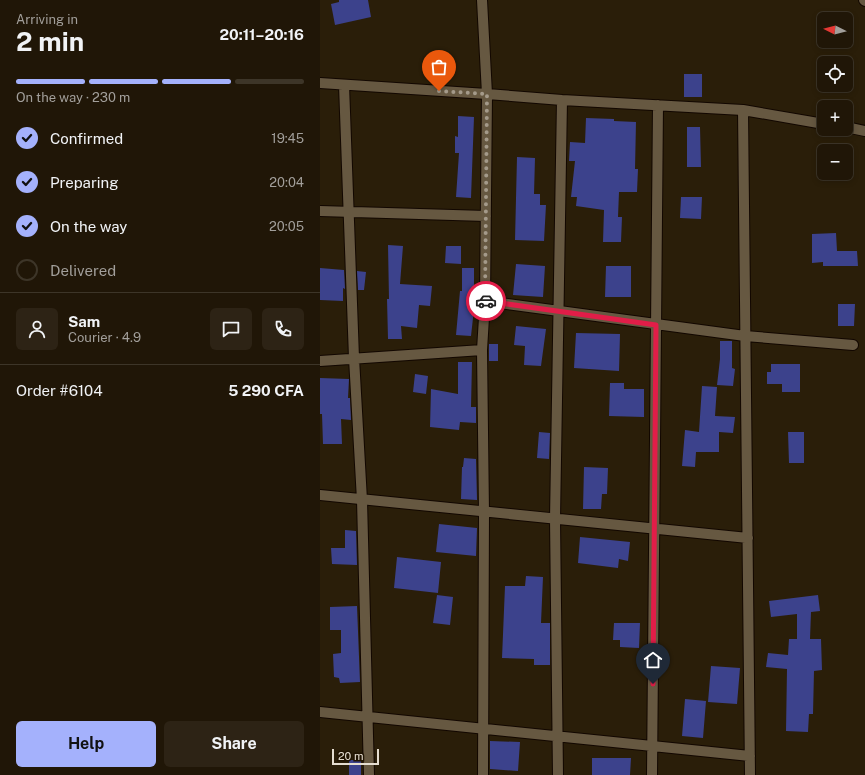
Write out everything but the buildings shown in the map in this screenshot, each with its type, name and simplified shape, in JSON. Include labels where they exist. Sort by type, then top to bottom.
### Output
[{"type":"street","points":[[482,0],[487,94],[485,301],[482,350],[484,512],[483,775]]},
{"type":"street","points":[[320,83],[562,100],[742,110],[817,123]]},
{"type":"street","points":[[344,85],[354,358],[362,500],[368,775]]},
{"type":"street","points":[[558,775],[555,519],[560,312],[562,100]]},
{"type":"street","points":[[652,775],[658,105]]},
{"type":"street","points":[[742,110],[750,775]]},
{"type":"street","points":[[853,129],[865,131]]},
{"type":"street","points":[[320,211],[486,216]]},
{"type":"street","points":[[485,301],[745,336],[853,346]]},
{"type":"street","points":[[320,361],[482,350]]},
{"type":"street","points":[[320,496],[748,538]]},
{"type":"street","points":[[320,712],[750,756]]},
{"type":"way so far","points":[[439,91],[487,94],[486,301]]},
{"type":"route","points":[[486,301],[656,325],[653,684]]}]
